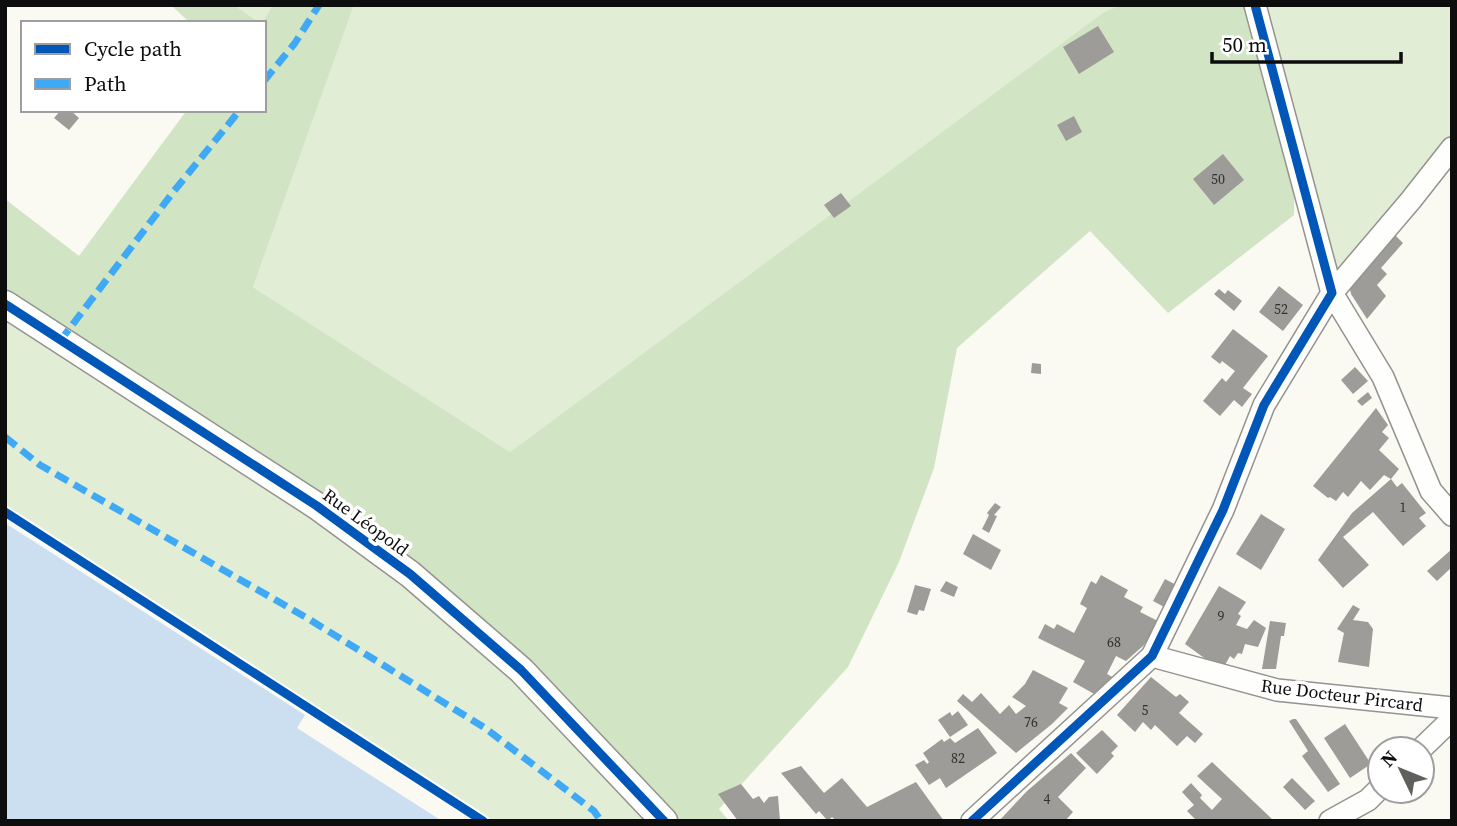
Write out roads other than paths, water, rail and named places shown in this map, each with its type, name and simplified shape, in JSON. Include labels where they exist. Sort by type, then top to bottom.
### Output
[{"type":"street","points":[[1255,5],[1332,293],[1383,377],[1431,491],[1452,514]]},
{"type":"street","points":[[972,821],[1152,656],[1223,510],[1265,405],[1332,293],[1452,148]]},
{"type":"street","name":"Rue Léopold","points":[[5,304],[317,506],[410,574],[521,670],[664,821]]},
{"type":"street","name":"Rue Docteur Pircard","points":[[1152,656],[1276,690],[1452,708]]},
{"type":"street","points":[[1435,735],[1452,719]]},
{"type":"street","points":[[1330,821],[1366,801]]},
{"type":"water","points":[[5,523],[305,715],[297,728],[442,821],[5,821]]}]
